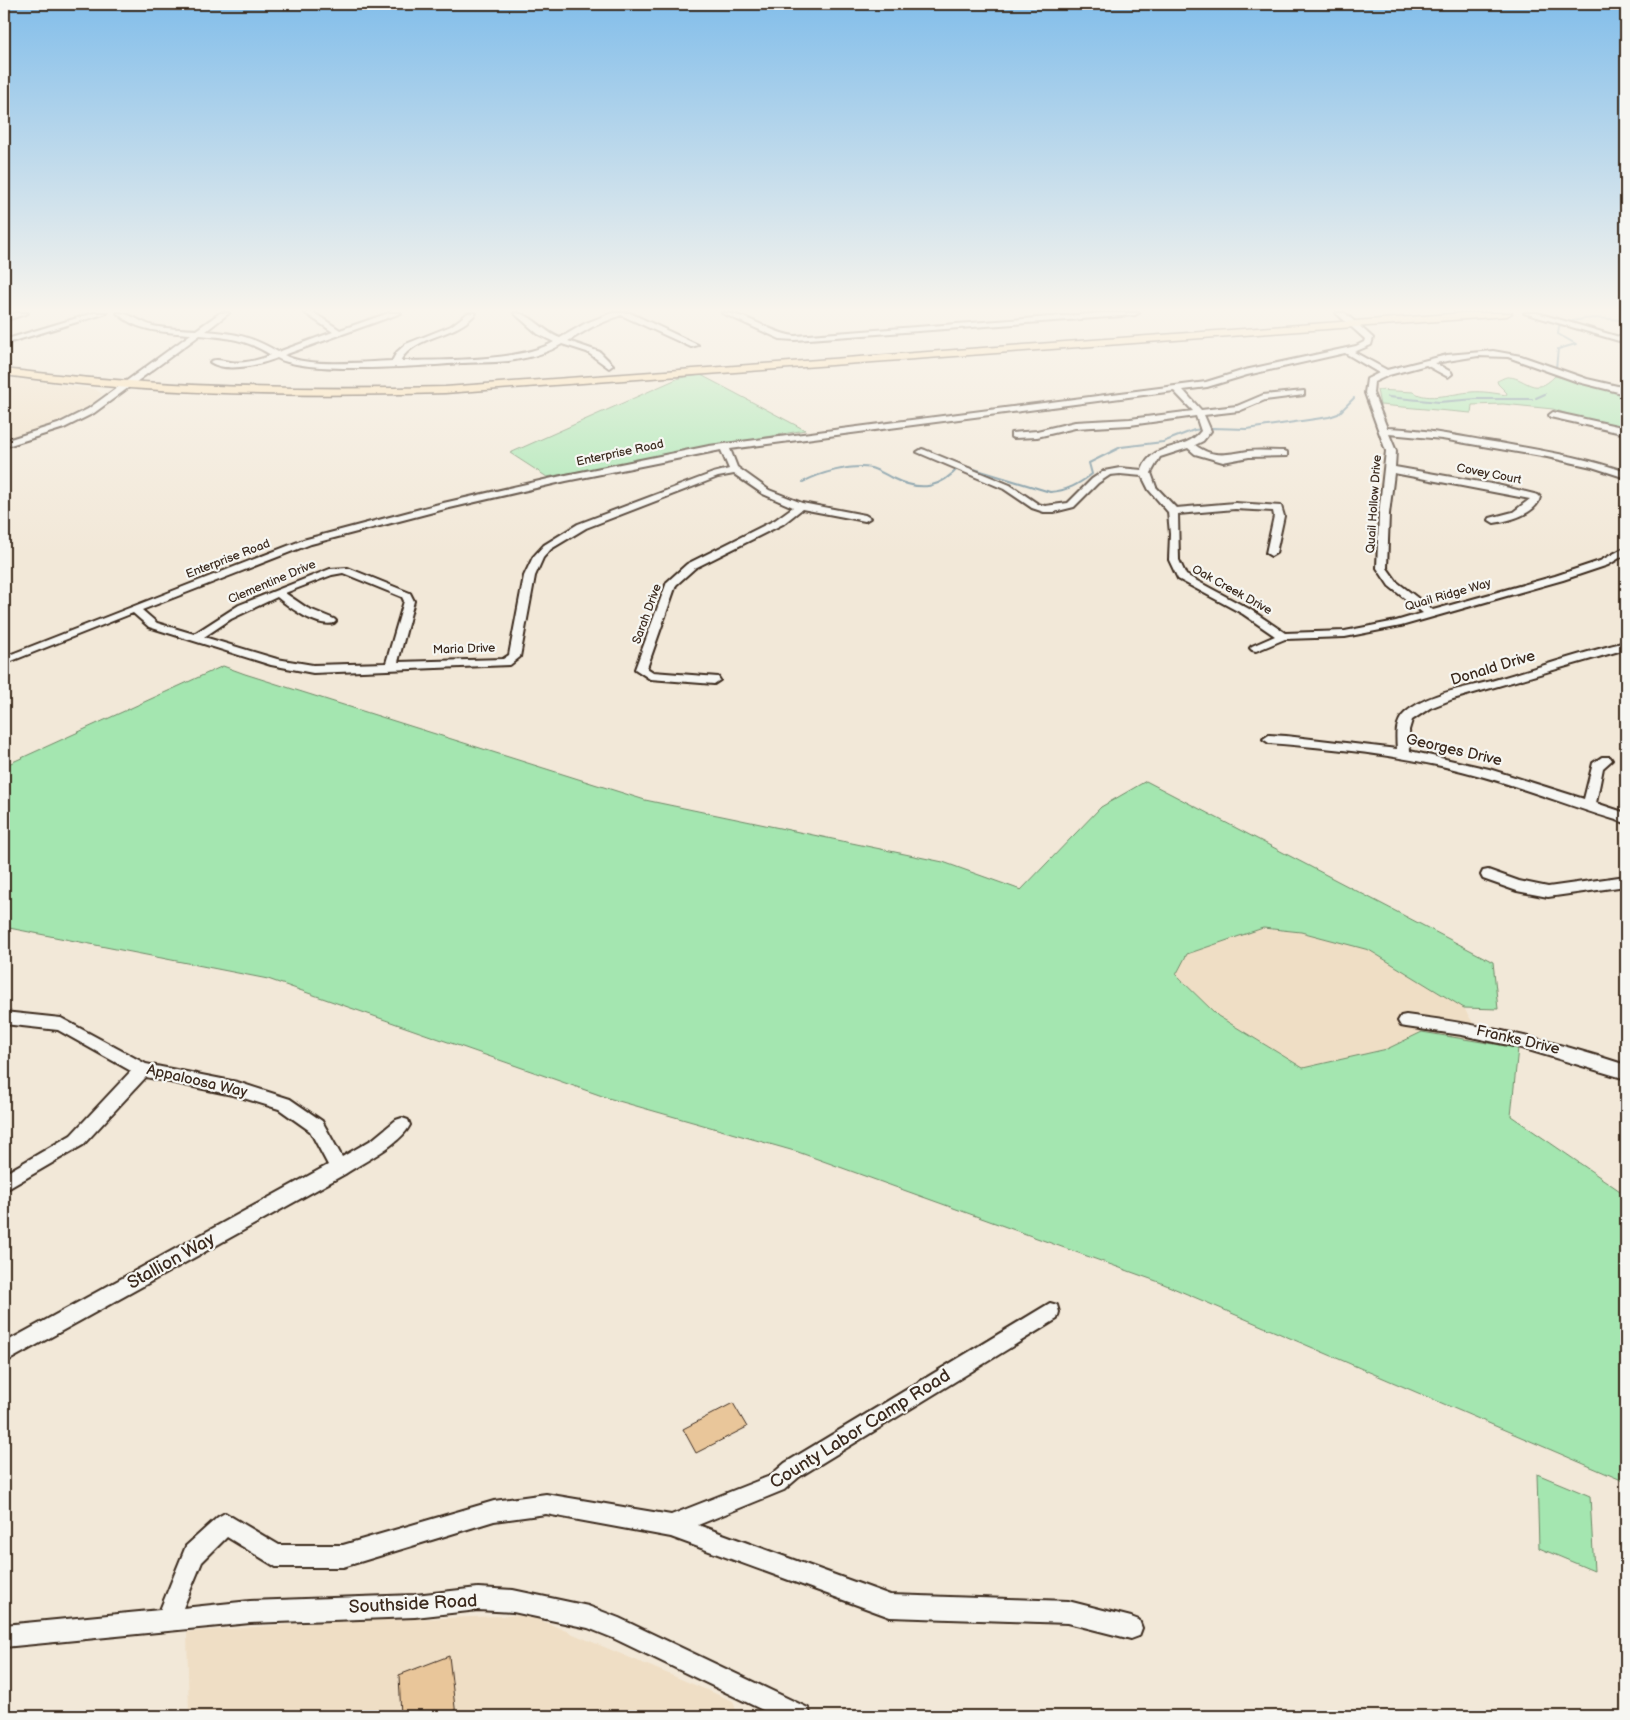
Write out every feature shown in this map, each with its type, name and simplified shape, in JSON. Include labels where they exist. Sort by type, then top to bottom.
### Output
[{"type":"street","points":[[4,444],[41,433],[81,416],[115,393]]},
{"type":"street","name":"Enterprise Road","points":[[4,661],[307,542],[381,521],[566,478],[724,446],[1144,393]]},
{"type":"street","points":[[1182,393],[1204,422],[1206,431],[1200,439],[1189,445],[1157,455],[1148,465],[1146,473],[1152,488],[1173,511],[1250,506],[1277,508],[1279,516],[1272,553]]},
{"type":"street","points":[[1014,435],[1037,434],[1083,424],[1130,422],[1239,408],[1263,398],[1299,393]]},
{"type":"street","name":"Quail Hollow Drive","points":[[1371,393],[1390,450],[1390,469],[1384,514],[1382,568],[1393,584],[1430,614]]},
{"type":"street","points":[[1553,415],[1626,431]]},
{"type":"street","points":[[1384,431],[1424,433],[1553,455],[1590,463],[1626,475]]},
{"type":"street","points":[[1189,445],[1198,452],[1223,459],[1249,454],[1284,454]]},
{"type":"street","points":[[724,446],[732,468],[766,492],[800,506],[865,518]]},
{"type":"street","points":[[922,452],[1007,487],[1034,506],[1044,509],[1070,506],[1094,481],[1107,473],[1120,471],[1146,473]]},
{"type":"street","name":"Covey Court","points":[[1390,469],[1497,488],[1535,498],[1532,504],[1513,516],[1494,520]]},
{"type":"street","name":"Maria Drive","points":[[134,609],[153,625],[275,662],[313,669],[506,662],[514,657],[530,573],[537,558],[548,546],[562,536],[582,526],[716,476],[736,471]]},
{"type":"street","name":"Sarah Drive","points":[[714,680],[650,675],[641,669],[672,584],[690,566],[779,522],[800,506]]},
{"type":"street","name":"Oak Creek Drive","points":[[1173,511],[1175,534],[1174,560],[1182,576],[1273,628],[1283,636]]},
{"type":"street","name":"Quail Ridge Way","points":[[1283,636],[1345,634],[1397,624],[1559,578],[1604,563],[1626,550]]},
{"type":"street","name":"Clementine Drive","points":[[196,638],[222,618],[330,572],[344,570],[406,595],[409,601],[391,666]]},
{"type":"street","points":[[279,593],[296,607],[313,617],[330,621]]},
{"type":"street","points":[[1256,648],[1283,636]]},
{"type":"street","name":"Donald Drive","points":[[1404,754],[1402,729],[1404,723],[1407,718],[1420,709],[1462,694],[1626,645]]},
{"type":"street","name":"Georges Drive","points":[[1269,739],[1352,746],[1404,754],[1501,778],[1626,818]]},
{"type":"street","points":[[1589,805],[1596,766],[1606,760]]},
{"type":"street","points":[[1488,875],[1517,886],[1548,892],[1626,881]]},
{"type":"street","name":"Appaloosa Way","points":[[4,1018],[61,1024],[143,1070],[237,1089],[284,1104],[316,1126],[339,1168]]},
{"type":"street","name":"Franks Drive","points":[[1406,1021],[1450,1025],[1549,1047],[1626,1072]]},
{"type":"street","points":[[4,1183],[77,1140],[143,1070]]},
{"type":"street","name":"Stallion Way","points":[[4,1353],[339,1168],[379,1144],[402,1125]]},
{"type":"street","name":"County Labor Camp Road","points":[[671,1526],[777,1483],[792,1470],[1050,1312]]},
{"type":"street","points":[[168,1620],[181,1582],[194,1554],[225,1524],[276,1556],[343,1556],[494,1511],[546,1504],[671,1526],[890,1606],[1068,1612],[1131,1628]]},
{"type":"street","name":"Southside Road","points":[[4,1636],[250,1612],[415,1606],[478,1599],[513,1601],[588,1617],[614,1627],[800,1716]]},
{"type":"shaded area","points":[[4,393],[102,394],[93,404],[47,427],[4,440]]},
{"type":"shaded area","points":[[1260,929],[1301,932],[1369,950],[1464,1008],[1485,1043],[1422,1032],[1387,1049],[1303,1068],[1218,1016],[1176,975],[1187,954]]},
{"type":"shaded area","points":[[528,1615],[733,1701],[738,1716],[189,1716],[187,1632],[326,1622]]},
{"type":"green space","points":[[645,393],[736,393],[805,430],[547,477],[510,453]]},
{"type":"green space","points":[[1378,393],[1417,393],[1434,397],[1462,393],[1506,395],[1507,393],[1623,393],[1626,394],[1626,423],[1621,427],[1553,409],[1503,404],[1472,405],[1471,413],[1380,405]]},
{"type":"green space","points":[[223,666],[645,800],[943,862],[1021,890],[1101,807],[1146,781],[1493,962],[1498,1009],[1464,1008],[1369,950],[1301,932],[1263,928],[1187,954],[1176,975],[1218,1016],[1303,1068],[1387,1049],[1422,1032],[1518,1048],[1511,1116],[1626,1195],[1626,1482],[1159,1282],[798,1152],[608,1098],[268,979],[4,927],[4,766]]},
{"type":"green space","points":[[1537,1474],[1590,1496],[1594,1571],[1539,1548]]},
{"type":"building","points":[[733,1403],[747,1427],[696,1453],[683,1429]]},
{"type":"building","points":[[449,1656],[456,1716],[401,1716],[399,1675]]},
{"type":"waterway","points":[[1536,398],[1545,394]]},
{"type":"waterway","points":[[1388,397],[1439,402],[1476,399],[1532,399]]},
{"type":"waterway","points":[[803,482],[836,470],[863,467],[874,469],[912,485],[930,486],[945,479],[961,465],[1050,492],[1073,486],[1087,478],[1092,474],[1089,463],[1121,447],[1163,442],[1194,430],[1212,428],[1247,429],[1329,417],[1338,414],[1354,398]]}]
